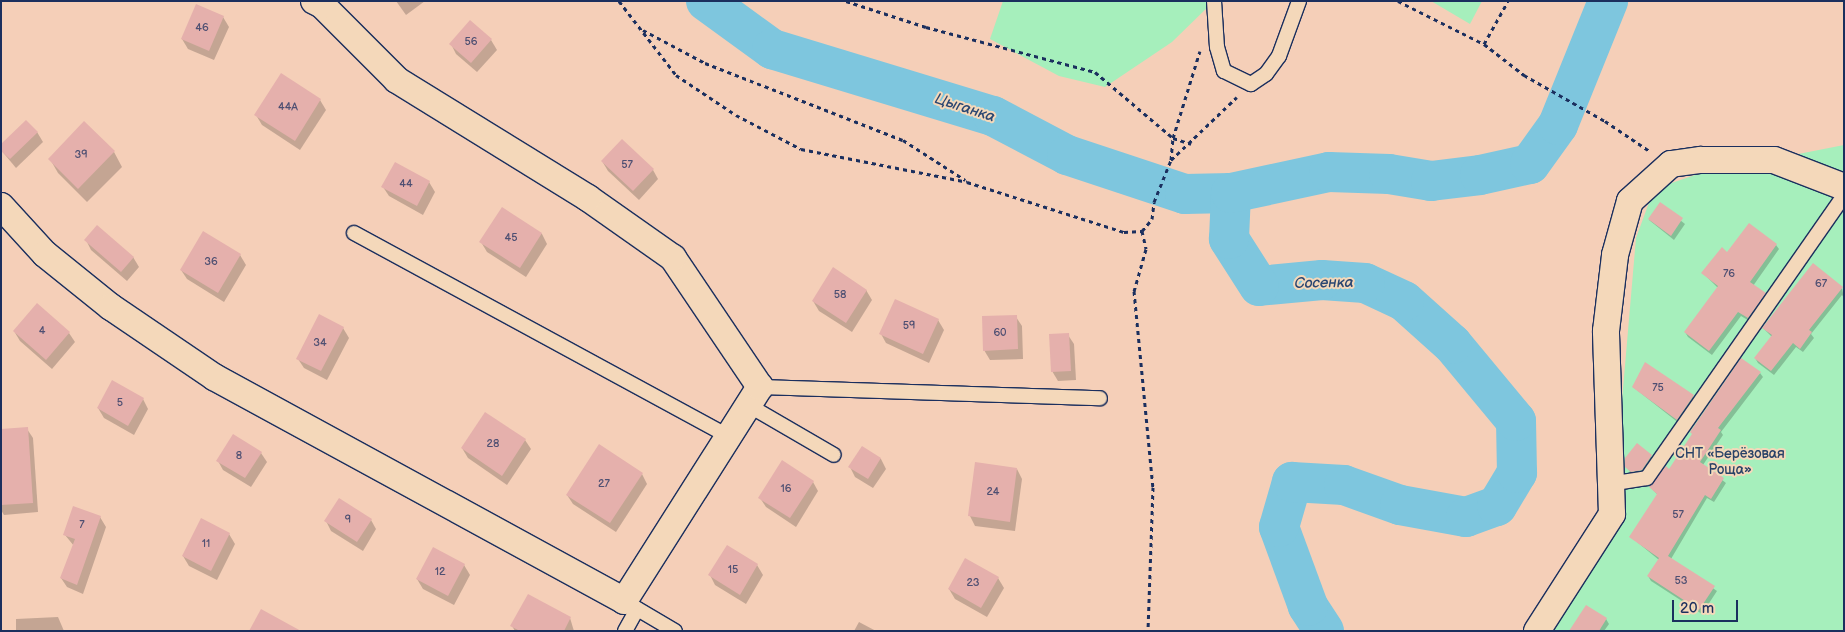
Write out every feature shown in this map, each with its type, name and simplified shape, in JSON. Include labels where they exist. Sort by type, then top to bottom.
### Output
[{"type":"street","points":[[1,206],[45,254],[111,307],[214,377],[630,605],[728,436],[754,396],[673,258],[588,198],[397,80],[322,5],[314,1]]},
{"type":"street","points":[[1537,631],[1612,514],[1609,484],[1606,331],[1615,255],[1630,201],[1671,164],[1701,160],[1774,160],[1844,187]]},
{"type":"lane","points":[[1214,1],[1214,24],[1224,71],[1251,84],[1266,74],[1279,56],[1300,1]]},
{"type":"lane","points":[[1609,484],[1647,478],[1844,196]]},
{"type":"lane","points":[[354,233],[728,436]]},
{"type":"lane","points":[[754,396],[1100,398]]},
{"type":"lane","points":[[754,396],[834,455]]},
{"type":"lane","points":[[625,631],[630,605],[675,631]]},
{"type":"path","points":[[619,1],[676,75],[736,115],[801,149],[967,182],[1124,232],[1142,231],[1152,219],[1154,202],[1171,160],[1174,138],[1203,38],[1214,24]]},
{"type":"path","points":[[846,1],[926,28],[1095,72],[1174,138],[1191,144]]},
{"type":"path","points":[[1398,1],[1484,44],[1524,76],[1605,121],[1671,164]]},
{"type":"path","points":[[1484,44],[1508,1]]},
{"type":"path","points":[[640,29],[705,63],[823,106],[903,140],[967,182]]},
{"type":"path","points":[[1171,160],[1191,144],[1251,84]]},
{"type":"path","points":[[1142,231],[1146,250],[1134,290],[1153,487],[1148,631]]},
{"type":"green space","points":[[1003,1],[1214,1],[1172,42],[1105,87],[1059,76],[990,39]]},
{"type":"green space","points":[[1431,1],[1482,1],[1470,24]]},
{"type":"green space","name":"СНТ «Берёзовая Роща»","points":[[1844,145],[1844,631],[1548,631],[1626,518],[1616,470],[1636,238],[1654,189],[1698,174]]},
{"type":"building","points":[[196,4],[224,16],[209,51],[181,39]]},
{"type":"building","points":[[470,20],[492,39],[471,63],[449,44]]},
{"type":"building","points":[[281,73],[321,99],[295,141],[254,115]]},
{"type":"building","points":[[26,120],[38,132],[10,159],[1,151],[1,144]]},
{"type":"building","points":[[84,121],[115,151],[78,189],[48,159]]},
{"type":"building","points":[[622,139],[654,169],[633,191],[601,161]]},
{"type":"building","points":[[395,162],[430,181],[417,206],[381,187]]},
{"type":"building","points":[[1660,202],[1683,218],[1671,236],[1648,219]]},
{"type":"building","points":[[502,207],[542,233],[520,268],[479,242]]},
{"type":"building","points":[[1749,223],[1777,244],[1750,282],[1766,293],[1748,318],[1738,312],[1709,351],[1684,332],[1718,286],[1701,273],[1722,247],[1727,252]]},
{"type":"building","points":[[97,225],[134,257],[121,272],[84,240]]},
{"type":"building","points":[[203,231],[241,254],[218,293],[180,270]]},
{"type":"building","points":[[1813,263],[1843,287],[1809,330],[1812,332],[1800,349],[1793,343],[1771,371],[1754,358],[1772,335],[1762,328]]},
{"type":"building","points":[[833,267],[867,290],[846,323],[812,301]]},
{"type":"building","points":[[895,299],[939,319],[923,354],[879,334]]},
{"type":"building","points":[[37,303],[70,332],[46,360],[13,331]]},
{"type":"building","points":[[319,314],[344,327],[321,371],[296,359]]},
{"type":"building","points":[[1017,315],[1018,349],[983,351],[982,316]]},
{"type":"building","points":[[1069,333],[1071,371],[1051,372],[1049,334]]},
{"type":"building","points":[[1741,358],[1761,372],[1718,428],[1721,430],[1700,462],[1724,478],[1711,499],[1705,495],[1668,556],[1715,586],[1699,610],[1647,576],[1659,558],[1629,537],[1657,494],[1649,487],[1666,466],[1669,469],[1692,434],[1690,432]]},
{"type":"building","points":[[1645,362],[1694,395],[1677,420],[1632,387]]},
{"type":"building","points":[[112,380],[144,398],[128,426],[97,408]]},
{"type":"building","points":[[485,412],[526,439],[502,476],[461,448]]},
{"type":"building","points":[[28,427],[33,503],[1,505],[1,429]]},
{"type":"building","points":[[233,434],[262,452],[245,478],[216,461]]},
{"type":"building","points":[[1637,443],[1652,455],[1642,470],[1631,472],[1625,467],[1625,458]]},
{"type":"building","points":[[599,444],[643,473],[610,523],[566,495]]},
{"type":"building","points":[[862,446],[881,458],[868,479],[848,467]]},
{"type":"building","points":[[782,460],[814,481],[790,518],[758,498]]},
{"type":"building","points":[[975,462],[1017,468],[1010,522],[968,516]]},
{"type":"building","points":[[339,498],[372,519],[357,542],[324,521]]},
{"type":"building","points":[[73,506],[101,516],[77,585],[60,578],[75,539],[63,535]]},
{"type":"building","points":[[201,518],[230,533],[211,571],[182,556]]},
{"type":"building","points":[[727,545],[758,564],[740,595],[708,575]]},
{"type":"building","points":[[433,547],[465,564],[448,596],[416,579]]},
{"type":"building","points":[[965,558],[999,577],[981,608],[948,589]]},
{"type":"building","points":[[528,594],[571,617],[564,631],[520,631],[510,626]]},
{"type":"building","points":[[1586,605],[1607,618],[1599,631],[1569,631]]},
{"type":"building","points":[[261,609],[301,631],[249,631]]},
{"type":"waterway","name":"Цыганка","points":[[706,1],[772,49],[993,116],[1067,155],[1185,194],[1231,193]]},
{"type":"waterway","name":"Сосенка","points":[[1324,631],[1308,606],[1279,527],[1292,482],[1344,485],[1400,505],[1466,517],[1497,506],[1517,473],[1516,421],[1452,344],[1404,301],[1365,283],[1322,280],[1259,286],[1229,239],[1231,193],[1329,172],[1389,174],[1431,181],[1480,175],[1530,164],[1558,125],[1608,1]]}]
